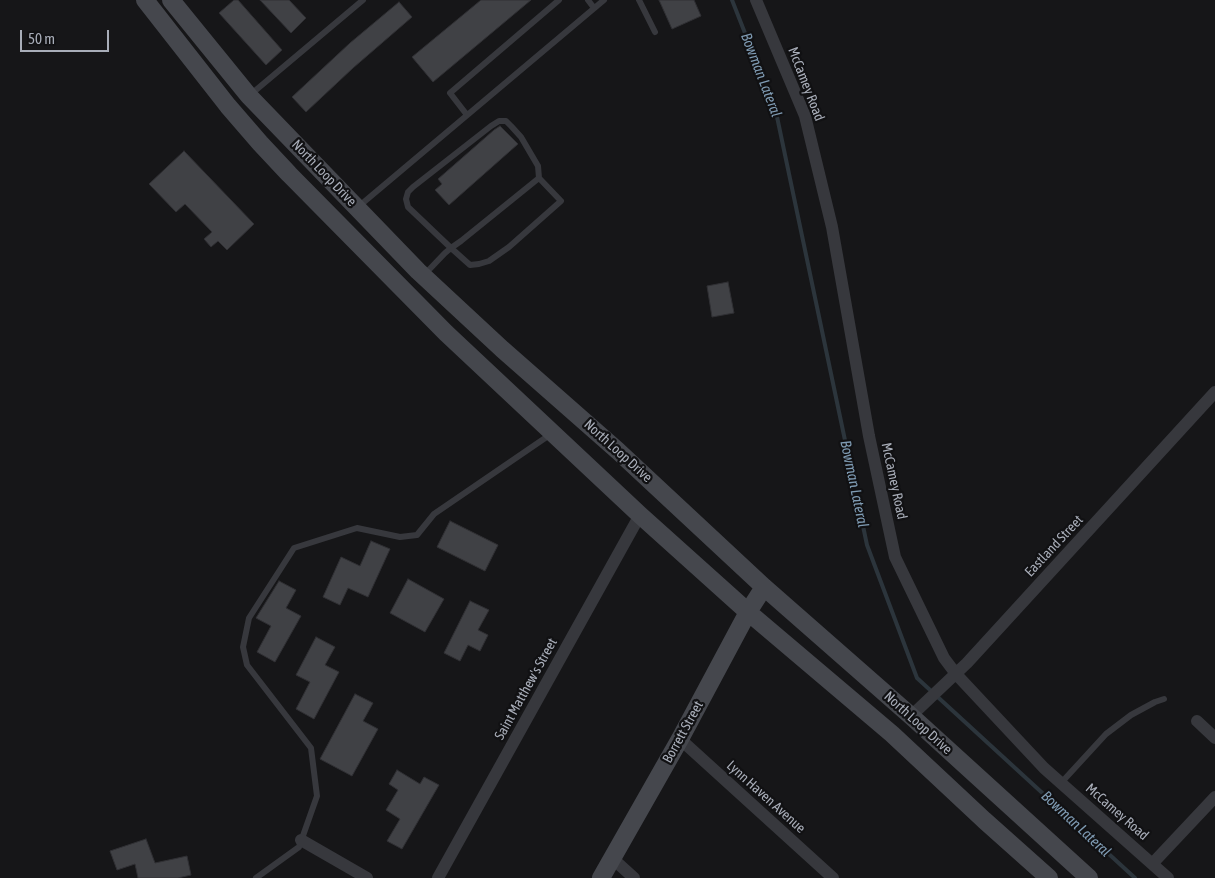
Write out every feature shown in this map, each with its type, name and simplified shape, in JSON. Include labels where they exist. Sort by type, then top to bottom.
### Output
[{"type":"main road","name":"North Loop Drive","points":[[145,0],[228,106],[260,143],[481,366],[640,515],[748,612],[892,734],[1049,878]]},
{"type":"main road","name":"North Loop Drive","points":[[171,0],[249,96],[423,276],[502,349],[618,451],[764,587],[917,710],[1089,878]]},
{"type":"main road","points":[[481,366],[502,349]]},
{"type":"main road","name":"Borrett Street","points":[[601,878],[680,739],[748,612],[764,587]]},
{"type":"street","name":"McCamey Road","points":[[756,0],[805,116],[832,227],[869,436],[896,557],[953,676],[1044,768],[1168,878]]},
{"type":"street","name":"Eastland Street","points":[[917,710],[967,663],[1215,392]]},
{"type":"street","name":"Saint Matthew's Street","points":[[438,878],[640,515]]},
{"type":"street","points":[[1197,721],[1215,738]]},
{"type":"street","name":"Lynn Haven Avenue","points":[[680,739],[833,878]]},
{"type":"street","points":[[1153,864],[1215,797]]},
{"type":"street","points":[[301,840],[367,878]]},
{"type":"street","points":[[612,858],[634,878]]},
{"type":"lane","points":[[249,96],[363,0]]},
{"type":"lane","points":[[466,115],[450,93],[559,0]]},
{"type":"lane","points":[[588,0],[594,8]]},
{"type":"lane","points":[[357,208],[604,0]]},
{"type":"lane","points":[[639,0],[655,32]]},
{"type":"lane","points":[[499,121],[506,122],[521,137],[538,166],[539,178],[561,201],[509,247],[489,261],[479,264],[470,265],[408,207],[406,199],[408,192],[413,187],[490,126],[499,121]]},
{"type":"lane","points":[[423,276],[445,253],[539,178]]},
{"type":"lane","points":[[256,878],[299,847],[317,796],[311,748],[247,665],[243,647],[249,618],[294,548],[357,528],[400,537],[416,535],[434,514],[552,433]]},
{"type":"lane","points":[[1061,783],[1106,734],[1130,715],[1164,699]]},
{"type":"building","points":[[234,0],[238,0],[282,50],[266,65],[219,13]]},
{"type":"building","points":[[260,0],[289,0],[306,18],[291,33]]},
{"type":"building","points":[[481,0],[531,0],[433,82],[412,57]]},
{"type":"building","points":[[659,0],[694,0],[701,16],[672,29]]},
{"type":"building","points":[[399,2],[412,17],[306,112],[292,97],[350,43]]},
{"type":"building","points":[[500,126],[518,144],[449,205],[435,190],[442,184],[438,179]]},
{"type":"building","points":[[184,151],[254,224],[227,250],[218,241],[211,247],[204,239],[212,232],[185,204],[176,212],[149,184]]},
{"type":"building","points":[[728,282],[734,313],[712,317],[707,286]]},
{"type":"building","points":[[450,521],[498,545],[485,571],[437,547]]},
{"type":"building","points":[[371,541],[390,549],[368,597],[348,588],[340,605],[323,597],[341,557],[360,566]]},
{"type":"building","points":[[408,579],[444,599],[425,632],[390,613]]},
{"type":"building","points":[[279,581],[296,590],[286,608],[301,616],[275,662],[257,652],[271,626],[256,618]]},
{"type":"building","points":[[470,601],[489,610],[478,630],[488,635],[480,651],[468,645],[460,661],[444,653]]},
{"type":"building","points":[[316,637],[335,647],[325,665],[339,672],[314,719],[296,709],[310,682],[296,675]]},
{"type":"building","points":[[355,694],[373,703],[363,721],[378,729],[352,776],[320,759]]},
{"type":"building","points":[[397,770],[420,784],[424,777],[439,785],[402,849],[387,841],[400,819],[386,810],[398,790],[389,784]]},
{"type":"building","points":[[146,839],[155,863],[187,856],[191,875],[178,878],[138,878],[135,864],[117,870],[110,851]]},
{"type":"waterway","name":"Bowman Lateral","points":[[732,0],[776,112],[867,545],[917,678],[1135,878]]}]
